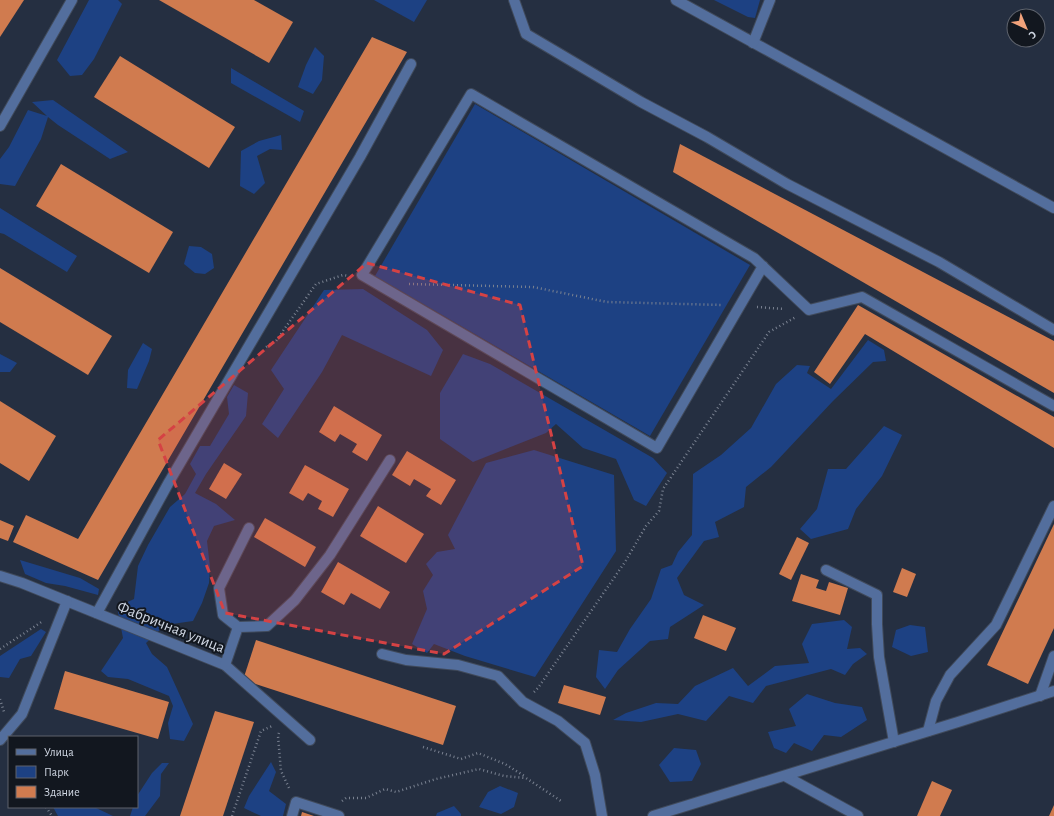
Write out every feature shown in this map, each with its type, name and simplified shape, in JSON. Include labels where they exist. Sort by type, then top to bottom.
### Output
[{"type":"street","points":[[0,126],[4,111],[72,0]]},
{"type":"street","points":[[514,0],[526,34],[557,53],[641,102],[707,137],[787,184],[939,262],[1054,330]]},
{"type":"street","points":[[676,0],[1054,208]]},
{"type":"street","points":[[753,43],[770,0]]},
{"type":"street","points":[[97,613],[169,482],[360,157],[412,64]]},
{"type":"street","points":[[763,266],[656,448],[362,275],[471,94],[754,258],[763,266],[809,310],[862,297],[1054,406]]},
{"type":"street","points":[[249,528],[219,588],[223,615],[238,627],[267,626],[295,600],[330,555],[390,460]]},
{"type":"street","points":[[928,731],[936,701],[950,675],[996,625],[1054,506]]},
{"type":"street","points":[[826,570],[878,595],[877,624],[879,657],[894,742]]},
{"type":"street","name":"Фабричная улица","points":[[0,576],[22,583],[225,665],[310,740]]},
{"type":"street","points":[[0,740],[22,714],[67,601]]},
{"type":"street","points":[[225,665],[238,627]]},
{"type":"street","points":[[382,654],[406,660],[458,666],[498,676],[523,702],[558,721],[585,743],[595,774],[602,816]]},
{"type":"street","points":[[1040,696],[1054,656]]},
{"type":"street","points":[[653,816],[1054,691]]},
{"type":"street","points":[[785,776],[858,816]]},
{"type":"street","points":[[292,816],[296,802],[334,814]]},
{"type":"path","points":[[263,349],[276,341],[316,284],[343,275],[350,276]]},
{"type":"path","points":[[406,284],[533,286],[607,302],[725,305]]},
{"type":"path","points":[[756,307],[809,310]]},
{"type":"path","points":[[523,702],[538,688],[625,562],[646,526],[659,511],[663,489],[769,332],[809,310]]},
{"type":"path","points":[[0,649],[47,618]]},
{"type":"path","points":[[286,718],[278,736],[281,771],[296,802]]},
{"type":"path","points":[[232,816],[262,731],[286,718]]},
{"type":"path","points":[[422,747],[461,759],[478,754],[505,764],[561,802]]},
{"type":"path","points":[[334,814],[346,798],[366,798],[385,789],[396,792],[436,779],[479,769],[504,776],[526,778]]},
{"type":"highlighted area","points":[[367,263],[520,305],[583,566],[444,654],[225,613],[158,440]]},
{"type":"green space","points":[[89,0],[118,0],[122,4],[94,59],[82,75],[70,76],[57,60]]},
{"type":"green space","points":[[374,0],[427,0],[414,22]]},
{"type":"green space","points":[[714,0],[760,0],[755,18],[748,17]]},
{"type":"green space","points":[[315,47],[324,56],[322,80],[313,94],[298,87],[306,65]]},
{"type":"green space","points":[[231,68],[304,111],[300,122],[231,83]]},
{"type":"green space","points":[[53,100],[128,152],[110,159],[48,117],[41,139],[15,186],[0,184],[0,159],[9,147],[28,110],[47,116],[32,102]]},
{"type":"green space","points":[[475,104],[750,265],[650,436],[375,276]]},
{"type":"green space","points":[[281,135],[282,150],[270,149],[257,156],[265,183],[254,194],[240,186],[241,151],[259,141]]},
{"type":"green space","points":[[0,208],[77,256],[67,272],[0,233]]},
{"type":"green space","points":[[189,246],[201,247],[212,254],[214,268],[205,274],[195,273],[184,264]]},
{"type":"green space","points":[[363,289],[427,330],[443,350],[431,376],[342,335],[322,372],[278,438],[262,424],[284,389],[271,370],[324,290]]},
{"type":"green space","points":[[868,340],[884,350],[886,361],[873,362],[833,401],[771,467],[746,487],[744,507],[715,522],[719,537],[704,541],[677,578],[684,595],[704,605],[670,627],[668,639],[650,641],[618,670],[605,689],[596,677],[599,650],[617,652],[630,629],[651,599],[661,569],[672,565],[678,552],[692,535],[693,474],[721,455],[751,428],[776,384],[797,365],[810,366],[807,373],[831,389]]},
{"type":"green space","points":[[143,343],[152,349],[149,361],[137,389],[127,388],[128,370]]},
{"type":"green space","points":[[0,354],[17,363],[10,372],[0,372]]},
{"type":"green space","points":[[463,354],[490,364],[653,458],[667,473],[646,506],[634,500],[616,459],[583,448],[556,424],[546,433],[473,462],[440,439],[440,393]]},
{"type":"green space","points":[[234,385],[248,393],[246,416],[206,474],[195,493],[216,504],[235,520],[214,526],[207,541],[210,567],[209,583],[202,603],[193,621],[165,625],[146,643],[152,654],[167,667],[193,724],[184,741],[170,739],[168,723],[173,706],[169,696],[128,679],[108,677],[101,671],[123,638],[117,607],[134,599],[138,566],[148,545],[170,507],[185,494],[196,474],[190,464],[200,446],[210,446],[229,414],[227,397]]},
{"type":"green space","points":[[884,426],[902,435],[882,476],[856,509],[848,529],[811,539],[800,529],[817,509],[828,469],[846,469]]},
{"type":"green space","points":[[534,450],[614,475],[616,551],[535,677],[465,656],[434,644],[427,653],[412,644],[427,609],[423,591],[433,575],[426,564],[437,552],[455,549],[448,535],[486,463]]},
{"type":"green space","points":[[20,560],[80,578],[99,589],[98,595],[65,586],[46,583],[25,574]]},
{"type":"green space","points":[[844,620],[852,627],[847,649],[860,648],[867,654],[853,664],[845,675],[831,669],[766,686],[753,703],[729,696],[706,721],[678,714],[641,722],[613,720],[626,713],[656,703],[678,704],[695,686],[733,668],[748,686],[775,666],[809,663],[802,644],[812,624]]},
{"type":"green space","points":[[910,625],[925,627],[928,652],[911,656],[892,647],[896,630]]},
{"type":"green space","points":[[41,629],[46,632],[31,656],[20,659],[9,678],[0,677],[0,656]]},
{"type":"green space","points":[[807,694],[835,703],[862,707],[867,720],[841,737],[824,735],[812,751],[794,743],[786,753],[774,748],[768,732],[796,726],[789,709]]},
{"type":"green space","points":[[674,748],[696,750],[701,764],[692,781],[670,782],[659,765]]},
{"type":"green space","points":[[271,762],[276,772],[269,791],[286,804],[283,816],[261,816],[244,808],[249,796]]},
{"type":"green space","points":[[162,763],[169,763],[161,774],[160,796],[145,816],[130,816],[133,808],[138,808],[138,794],[152,773]]},
{"type":"green space","points":[[500,786],[518,793],[514,807],[501,814],[479,807],[488,792]]},
{"type":"green space","points":[[454,806],[461,816],[436,816],[437,813]]},
{"type":"green space","points":[[54,808],[96,808],[113,816],[58,816]]},
{"type":"building","points":[[0,0],[24,0],[0,37]]},
{"type":"building","points":[[159,0],[254,0],[293,22],[269,63]]},
{"type":"building","points":[[372,37],[407,52],[98,580],[13,542],[26,515],[78,539]]},
{"type":"building","points":[[120,56],[235,127],[209,168],[94,97]]},
{"type":"building","points":[[680,144],[1054,341],[1054,393],[673,172]]},
{"type":"building","points":[[61,164],[173,232],[149,273],[36,206]]},
{"type":"building","points":[[0,268],[112,336],[88,375],[0,322]]},
{"type":"building","points":[[858,305],[1054,417],[1054,448],[865,334],[830,384],[814,372]]},
{"type":"building","points":[[0,401],[56,436],[29,481],[0,463]]},
{"type":"building","points":[[334,406],[382,435],[367,461],[352,452],[357,444],[340,434],[335,442],[319,432]]},
{"type":"building","points":[[407,451],[456,480],[441,505],[426,496],[431,489],[414,479],[410,486],[392,475]]},
{"type":"building","points":[[224,463],[242,474],[226,499],[209,489]]},
{"type":"building","points":[[305,465],[349,489],[333,517],[318,509],[322,501],[308,493],[303,501],[289,493]]},
{"type":"building","points":[[378,506],[424,534],[406,563],[360,536]]},
{"type":"building","points":[[265,518],[316,547],[305,567],[254,537]]},
{"type":"building","points":[[0,520],[14,526],[8,541],[0,538]]},
{"type":"building","points":[[1054,524],[1054,628],[1028,684],[987,665]]},
{"type":"building","points":[[797,537],[809,543],[791,580],[779,574]]},
{"type":"building","points":[[338,562],[390,592],[380,609],[351,593],[344,605],[321,592]]},
{"type":"building","points":[[902,568],[916,574],[907,597],[893,592]]},
{"type":"building","points":[[801,574],[819,580],[816,588],[826,591],[829,582],[848,588],[840,615],[792,601]]},
{"type":"building","points":[[703,615],[736,628],[726,651],[694,638]]},
{"type":"building","points":[[256,640],[456,706],[443,745],[243,680]]},
{"type":"building","points":[[65,671],[169,702],[158,739],[54,709]]},
{"type":"building","points":[[564,685],[606,697],[600,715],[558,703]]},
{"type":"building","points":[[215,711],[254,722],[223,816],[180,816]]},
{"type":"building","points":[[932,781],[952,790],[940,816],[917,816]]},
{"type":"building","points":[[1054,805],[1054,816],[1049,816]]},
{"type":"building","points":[[302,812],[314,816],[301,816]]}]
